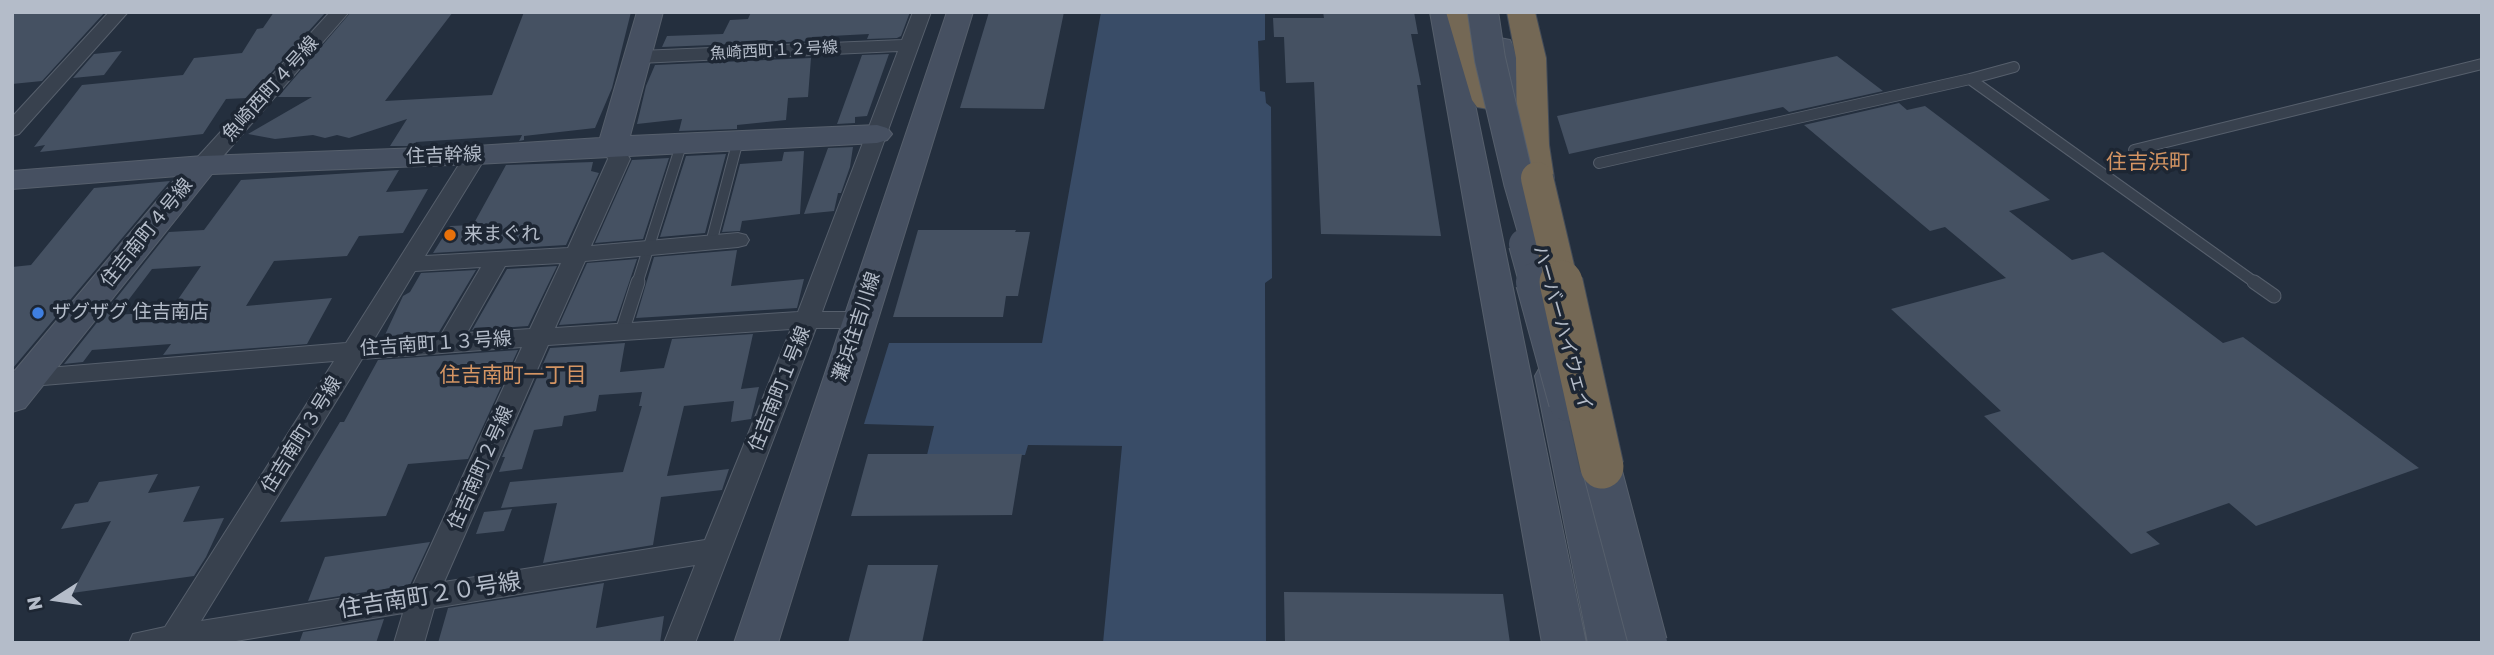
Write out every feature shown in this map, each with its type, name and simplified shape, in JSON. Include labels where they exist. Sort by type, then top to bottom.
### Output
[{"type":"highway","points":[[1460,12],[1496,122]]},
{"type":"highway","points":[[1521,12],[1531,58],[1533,145],[1537,177],[1589,399],[1607,460]]},
{"type":"street","points":[[12,130],[119,12]]},
{"type":"street","name":"魚崎西町４号線","points":[[203,165],[340,12]]},
{"type":"street","points":[[613,146],[650,12]]},
{"type":"street","name":"住吉南町１号線","points":[[679,643],[807,320],[922,12]]},
{"type":"street","name":"灘浜住吉川線","points":[[756,643],[960,12]]},
{"type":"street","points":[[1443,12],[1564,643]]},
{"type":"street","points":[[1473,12],[1610,643]]},
{"type":"street","name":"ハーバーハイウェイ","points":[[1483,12],[1490,60],[1519,182],[1607,460],[1648,643]]},
{"type":"street","points":[[1491,12],[1567,284],[1607,460],[1664,643]]},
{"type":"street","name":"魚崎西町１２号線","points":[[639,57],[909,45]]},
{"type":"street","points":[[1496,122],[1567,284]]},
{"type":"street","name":"ハーバーハイウェイ","points":[[1496,122],[1630,643]]},
{"type":"street","name":"住吉幹線","points":[[12,180],[203,165],[476,155],[682,142],[877,134]]},
{"type":"street","name":"住吉南町２号線","points":[[409,643],[422,598],[618,159],[613,146]]},
{"type":"street","name":"住吉南町３号線","points":[[172,640],[476,155]]},
{"type":"street","name":"住吉南町４号線","points":[[18,385],[203,165]]},
{"type":"street","points":[[408,264],[576,255],[738,240]]},
{"type":"street","points":[[449,343],[497,259]]},
{"type":"street","name":"住吉南町１３号線","points":[[18,385],[356,350],[807,320],[860,320]]},
{"type":"street","points":[[1607,460],[1610,643]]},
{"type":"street","points":[[1533,484],[1583,643]]},
{"type":"street","name":"住吉南町２０号線","points":[[144,643],[715,550]]},
{"type":"lane","points":[[2134,150],[2482,64]]},
{"type":"lane","points":[[1599,163],[2014,67]]},
{"type":"lane","points":[[1970,79],[2274,296]]},
{"type":"lane","points":[[711,243],[738,140]]},
{"type":"lane","points":[[622,332],[682,142]]},
{"type":"water","points":[[1101,12],[1265,12],[1265,40],[1258,41],[1260,91],[1265,92],[1266,103],[1271,107],[1272,278],[1265,283],[1266,643],[1103,643],[1122,446],[1028,445],[1025,455],[927,455],[934,426],[864,424],[889,343],[1042,343]]},
{"type":"building","points":[[12,12],[105,12],[42,81],[12,84]]},
{"type":"building","points":[[274,12],[326,12],[248,98],[226,99],[203,134],[40,152],[45,145],[34,147],[82,85],[183,75],[194,58],[242,53],[257,29],[263,28]]},
{"type":"building","points":[[351,12],[453,12],[385,101],[492,95],[524,12],[631,12],[612,88],[595,128],[524,136],[524,140],[519,141],[522,135],[416,142],[414,146],[390,146],[407,119],[349,138],[313,135],[275,139],[248,134],[312,97],[278,97]]},
{"type":"building","points":[[751,12],[910,12],[901,36],[897,38],[867,39],[869,34],[812,37],[812,41],[662,47],[667,36],[723,34],[730,20],[748,19]]},
{"type":"building","points":[[989,12],[1064,12],[1044,109],[960,108]]},
{"type":"building","points":[[1323,12],[1414,12],[1418,34],[1411,34],[1421,85],[1417,85],[1441,236],[1321,234],[1314,82],[1286,83],[1284,37],[1274,37],[1273,18],[1324,18]]},
{"type":"building","points":[[122,51],[104,75],[73,78],[94,54]]},
{"type":"building","points":[[889,54],[867,116],[855,117],[855,123],[837,124],[862,55]]},
{"type":"building","points":[[1837,56],[1883,91],[1789,112],[1783,107],[1569,154],[1557,116]]},
{"type":"building","points":[[811,58],[808,97],[788,98],[786,120],[737,125],[737,129],[679,131],[682,119],[637,124],[646,86],[655,65]]},
{"type":"building","points":[[1899,103],[1907,110],[1925,106],[2050,200],[2009,211],[2072,260],[2103,252],[2223,343],[2243,337],[2419,468],[2256,526],[2229,503],[2146,532],[2160,544],[2131,554],[1984,416],[2001,411],[1891,309],[2006,278],[1945,227],[1930,231],[1804,125]]},
{"type":"building","points":[[853,147],[850,167],[841,193],[838,193],[834,211],[804,214],[828,148]]},
{"type":"building","points":[[804,151],[800,214],[742,221],[740,231],[722,232],[740,164],[782,161],[784,152]]},
{"type":"building","points":[[726,154],[705,233],[660,237],[686,156]]},
{"type":"building","points":[[669,158],[643,239],[595,243],[632,160]]},
{"type":"building","points":[[593,162],[591,171],[599,173],[566,245],[433,253],[450,226],[473,225],[506,165]]},
{"type":"building","points":[[399,170],[386,192],[428,189],[403,233],[359,236],[347,256],[274,261],[246,306],[332,298],[307,344],[163,355],[171,344],[92,350],[83,362],[64,364],[169,232],[204,230],[241,180]],"holes":[[[201,266],[170,311],[117,315],[152,269]]]},
{"type":"building","name":"ザグザグ 住吉南店","points":[[170,181],[12,368],[12,267],[31,265],[94,188]]},
{"type":"building","points":[[918,230],[1030,232],[1018,296],[1006,296],[1003,317],[893,317]]},
{"type":"building","points":[[737,250],[731,286],[804,279],[797,308],[636,318],[654,257]]},
{"type":"building","points":[[637,259],[616,321],[559,325],[587,263]]},
{"type":"building","points":[[557,266],[528,326],[472,330],[507,269]]},
{"type":"building","points":[[476,270],[439,332],[384,337],[403,296],[410,292],[421,273]]},
{"type":"building","points":[[753,334],[741,389],[759,387],[751,419],[731,422],[734,401],[684,406],[667,476],[729,469],[722,490],[661,497],[653,545],[543,563],[557,503],[501,508],[510,482],[623,472],[642,406],[639,406],[642,392],[599,395],[596,411],[564,416],[562,426],[534,430],[522,469],[499,472],[505,457],[502,457],[550,348],[625,343],[620,372],[664,368],[672,339]]},
{"type":"building","points":[[518,350],[468,459],[408,464],[386,516],[280,522],[340,422],[344,422],[378,360]]},
{"type":"building","points":[[868,454],[1022,454],[1012,515],[851,516]]},
{"type":"building","points":[[158,474],[148,493],[200,486],[183,522],[224,518],[194,576],[72,593],[111,521],[61,529],[75,504],[88,502],[99,482]]},
{"type":"building","points":[[512,509],[504,531],[476,534],[484,512]]},
{"type":"building","points":[[430,542],[410,585],[308,601],[325,557]]},
{"type":"building","points":[[868,565],[938,565],[922,643],[848,643]]},
{"type":"building","points":[[604,583],[596,628],[664,616],[660,643],[438,643],[448,608]]},
{"type":"building","points":[[1284,592],[1503,594],[1510,643],[1285,643]]},
{"type":"building","points":[[384,619],[376,643],[299,643],[303,632]]},
{"type":"place","name":"来まぐれ","points":[[450,235]]},
{"type":"place","name":"ザグザグ 住吉南店","points":[[38,313]]},
{"type":"district","name":"住吉浜町","points":[[2148,163]]},
{"type":"district","name":"住吉南町一丁目","points":[[513,376]]}]
